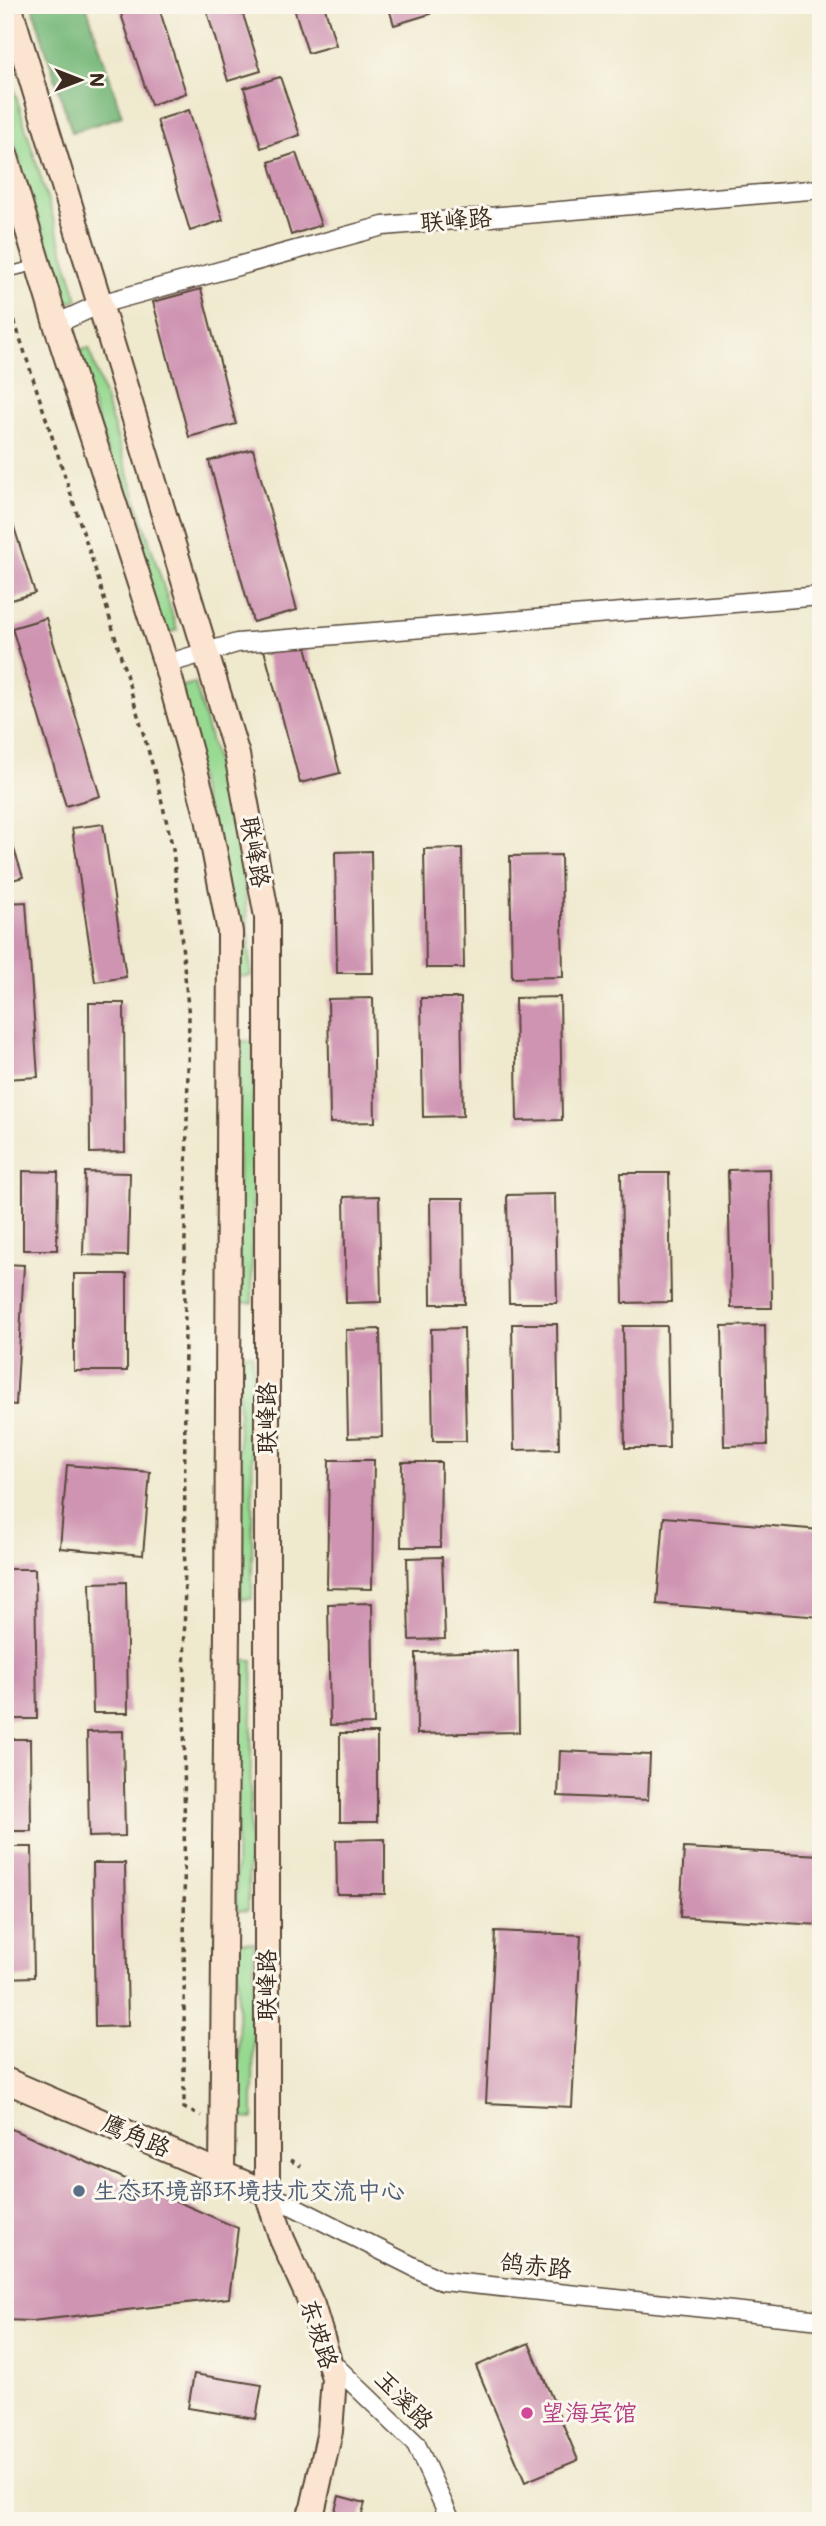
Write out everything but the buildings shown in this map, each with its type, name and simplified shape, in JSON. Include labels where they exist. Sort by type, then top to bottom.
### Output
[{"type":"main road","name":"联峰路","points":[[9,5],[237,755],[267,917],[267,2193]]},
{"type":"main road","name":"联峰路","points":[[5,154],[56,324],[166,664],[208,818],[230,932],[222,2173]]},
{"type":"main road","name":"鹰角路","points":[[5,2080],[267,2193]]},
{"type":"main road","name":"东坡路","points":[[267,2193],[282,2239],[312,2305],[334,2378],[330,2431],[313,2508],[307,2521]]},
{"type":"street","name":"联峰路","points":[[56,324],[100,304],[383,226],[821,189]]},
{"type":"street","points":[[166,664],[237,643],[821,596]]},
{"type":"street","name":"鸽赤路","points":[[267,2193],[442,2281],[821,2320]]},
{"type":"street","name":"玉溪路","points":[[329,2360],[416,2444],[451,2521]]},
{"type":"lane","points":[[5,274],[38,264]]},
{"type":"path","points":[[5,292],[98,578],[156,777],[173,849],[189,1018],[185,1225],[184,2108],[222,2127]]},
{"type":"path","points":[[267,2148],[302,2166]]},
{"type":"green space","points":[[32,5],[86,5],[122,116],[72,132]]},
{"type":"green space","points":[[5,60],[78,300],[63,304],[5,113]]},
{"type":"green space","points":[[89,348],[177,630],[164,634],[76,352]]},
{"type":"green space","points":[[195,683],[243,862],[251,976],[238,977],[180,687]]},
{"type":"green space","points":[[238,1041],[253,1041],[252,1303],[238,1303]]},
{"type":"green space","points":[[239,1353],[253,1354],[252,1599],[238,1598]]},
{"type":"green space","points":[[237,1660],[253,1660],[248,1910],[236,1911]]},
{"type":"green space","points":[[237,1941],[254,1943],[253,2119],[240,2118]]},
{"type":"place","name":"生态环境部环境技术交流中心","points":[[79,2191]]},
{"type":"place","name":"望海宾馆","points":[[527,2413]]}]
